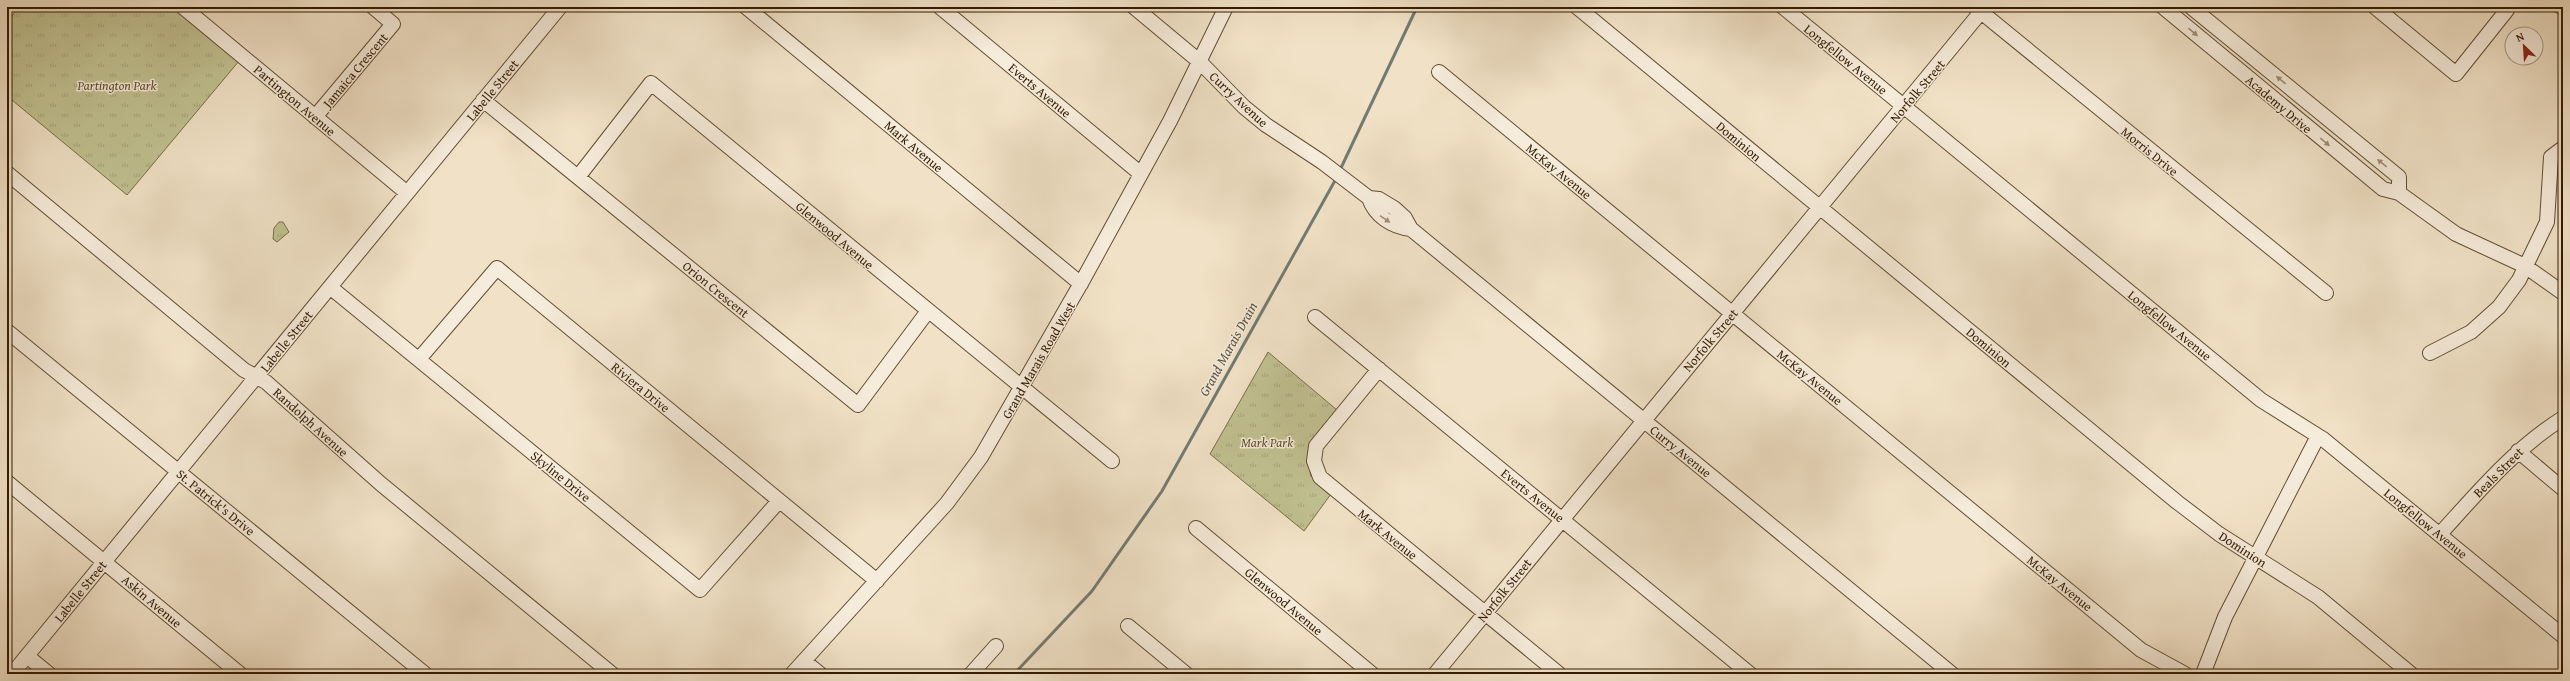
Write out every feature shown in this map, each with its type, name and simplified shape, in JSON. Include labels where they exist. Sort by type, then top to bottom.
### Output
[{"type":"street","name":"Partington Avenue","points":[[182,7],[407,193]]},
{"type":"street","name":"Jamaica Crescent","points":[[315,117],[393,24],[373,7]]},
{"type":"street","name":"Mark Avenue","points":[[746,7],[1081,284]]},
{"type":"street","name":"Everts Avenue","points":[[940,7],[1141,174]]},
{"type":"street","name":"Curry Avenue","points":[[1134,7],[1200,62],[1244,107],[1300,149],[1322,162],[1363,194],[1379,199],[1394,208],[1405,218],[1411,229],[1952,674]]},
{"type":"street","name":"Grand Marais Road West","points":[[798,670],[947,503],[965,480],[1022,389],[1081,284],[1200,62],[1226,7]]},
{"type":"street","name":"Dominion","points":[[1577,7],[2176,502],[2256,558],[2318,597],[2412,674]]},
{"type":"street","name":"Longfellow Avenue","points":[[1783,7],[2261,400],[2318,436],[2440,534],[2563,636]]},
{"type":"street","name":"Academy Drive","points":[[2163,7],[2382,189],[2400,193],[2456,234],[2525,266],[2563,293]]},
{"type":"street","name":"Academy Drive","points":[[2191,7],[2399,177],[2400,193]]},
{"type":"street","points":[[2376,7],[2456,74],[2507,10]]},
{"type":"street","name":"Labelle Street","points":[[12,674],[558,8]]},
{"type":"street","name":"Norfolk Street","points":[[1435,674],[1904,106],[1981,9]]},
{"type":"street","name":"Morris Drive","points":[[1981,9],[2326,293]]},
{"type":"street","name":"McKay Avenue","points":[[1439,72],[2141,650],[2185,674]]},
{"type":"street","name":"Glenwood Avenue","points":[[578,177],[651,83],[928,312],[1112,461]]},
{"type":"street","name":"Orion Crescent","points":[[484,100],[858,405],[928,312]]},
{"type":"street","points":[[2430,353],[2472,332],[2499,307],[2519,280],[2547,222],[2551,157],[2563,148]]},
{"type":"street","name":"Randolph Avenue","points":[[7,173],[244,370],[266,382],[381,484],[612,674]]},
{"type":"street","name":"Riviera Drive","points":[[419,359],[497,268],[877,581]]},
{"type":"street","name":"Skyline Drive","points":[[330,287],[700,590],[779,501]]},
{"type":"street","name":"Everts Avenue","points":[[1315,317],[1750,674]]},
{"type":"street","name":"St. Patrick's Drive","points":[[7,331],[425,674]]},
{"type":"street","name":"Mark Avenue","points":[[1379,369],[1316,446],[1314,461],[1320,477],[1559,674]]},
{"type":"street","name":"Beals Street","points":[[2440,534],[2518,452],[2537,435],[2563,418]]},
{"type":"street","points":[[2203,674],[2225,617],[2318,436]]},
{"type":"street","points":[[2518,452],[2563,489]]},
{"type":"street","name":"Askin Avenue","points":[[7,482],[240,674]]},
{"type":"street","name":"Glenwood Avenue","points":[[1196,528],[1372,674]]},
{"type":"street","points":[[1128,626],[1186,674]]},
{"type":"street","points":[[971,674],[996,646]]},
{"type":"street","points":[[27,656],[49,674]]},
{"type":"street","points":[[798,670],[820,674]]},
{"type":"green space","name":"Partington Park","points":[[19,7],[174,7],[239,61],[127,195],[7,96],[7,22]]},
{"type":"green space","points":[[2549,7],[2563,7],[2563,18]]},
{"type":"green space","points":[[279,222],[283,222],[289,232],[277,242],[273,239],[274,228]]},
{"type":"green space","name":"Mark Park","points":[[1268,352],[1337,410],[1308,462],[1311,476],[1331,494],[1304,531],[1210,454]]},
{"type":"waterway","name":"Grand Marais Drain","points":[[1340,170],[1417,7]]},
{"type":"waterway","name":"Grand Marais Drain","points":[[1014,674],[1092,591],[1162,491],[1337,177]]}]
